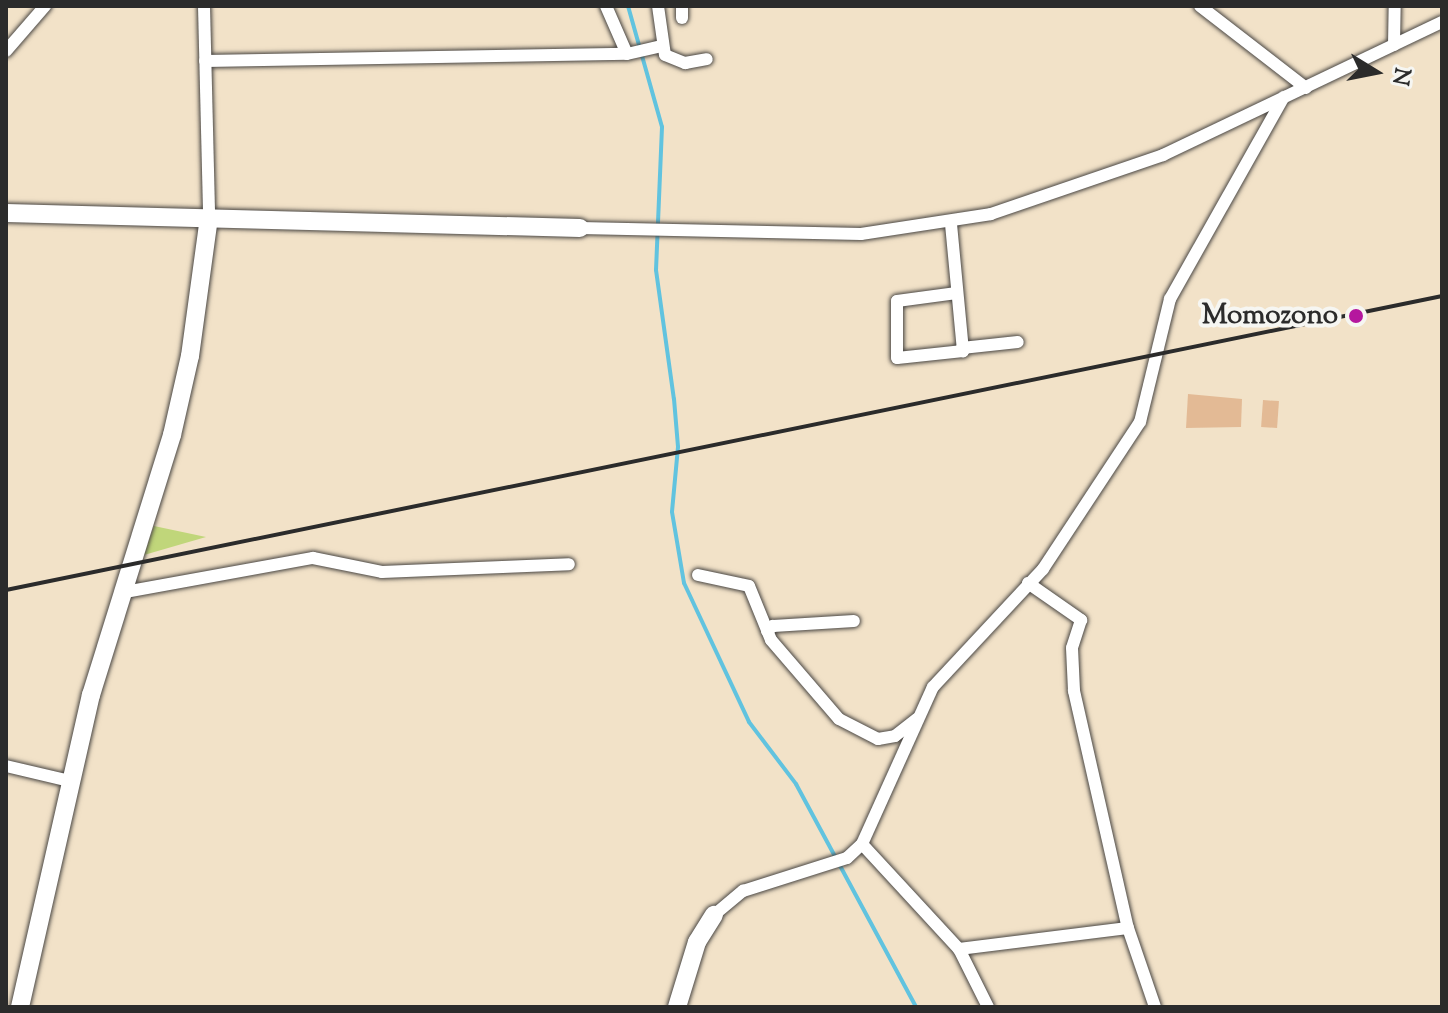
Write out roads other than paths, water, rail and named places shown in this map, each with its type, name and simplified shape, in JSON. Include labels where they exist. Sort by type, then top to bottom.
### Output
[{"type":"street","points":[[6,51],[45,6]]},
{"type":"street","points":[[20,1007],[91,695],[125,592],[181,395],[209,217],[204,6]]},
{"type":"street","points":[[606,6],[630,53]]},
{"type":"street","points":[[658,6],[658,46],[677,62],[707,59]]},
{"type":"street","points":[[1200,6],[1306,88]]},
{"type":"street","points":[[1394,45],[1395,6]]},
{"type":"street","points":[[6,213],[861,234],[951,224],[1101,180],[1306,88],[1442,22]]},
{"type":"street","points":[[205,61],[630,53],[658,46]]},
{"type":"street","points":[[677,1007],[697,942],[714,915],[743,891],[847,858],[862,844],[917,719],[942,674],[1028,583],[1146,411],[1170,299],[1284,97]]},
{"type":"street","points":[[951,224],[962,348]]},
{"type":"street","points":[[956,293],[897,301],[897,358],[1018,342]]},
{"type":"street","points":[[125,592],[313,558],[382,572],[569,564]]},
{"type":"street","points":[[698,575],[749,586],[767,631],[839,719],[871,739],[895,736],[917,719]]},
{"type":"street","points":[[1028,583],[1081,620],[1072,648],[1074,691],[1128,928],[1155,1007]]},
{"type":"street","points":[[767,631],[773,626],[854,621]]},
{"type":"street","points":[[6,766],[70,781]]},
{"type":"street","points":[[862,844],[959,949],[988,1007]]},
{"type":"street","points":[[959,949],[1128,928]]},
{"type":"waterway","points":[[628,6],[662,127],[656,270],[674,399],[678,447],[672,512],[684,583],[749,722],[796,784],[916,1007]]},
{"type":"railway","points":[[6,590],[1442,296]]},
{"type":"place","name":"Momozono","points":[[1356,316]]}]
